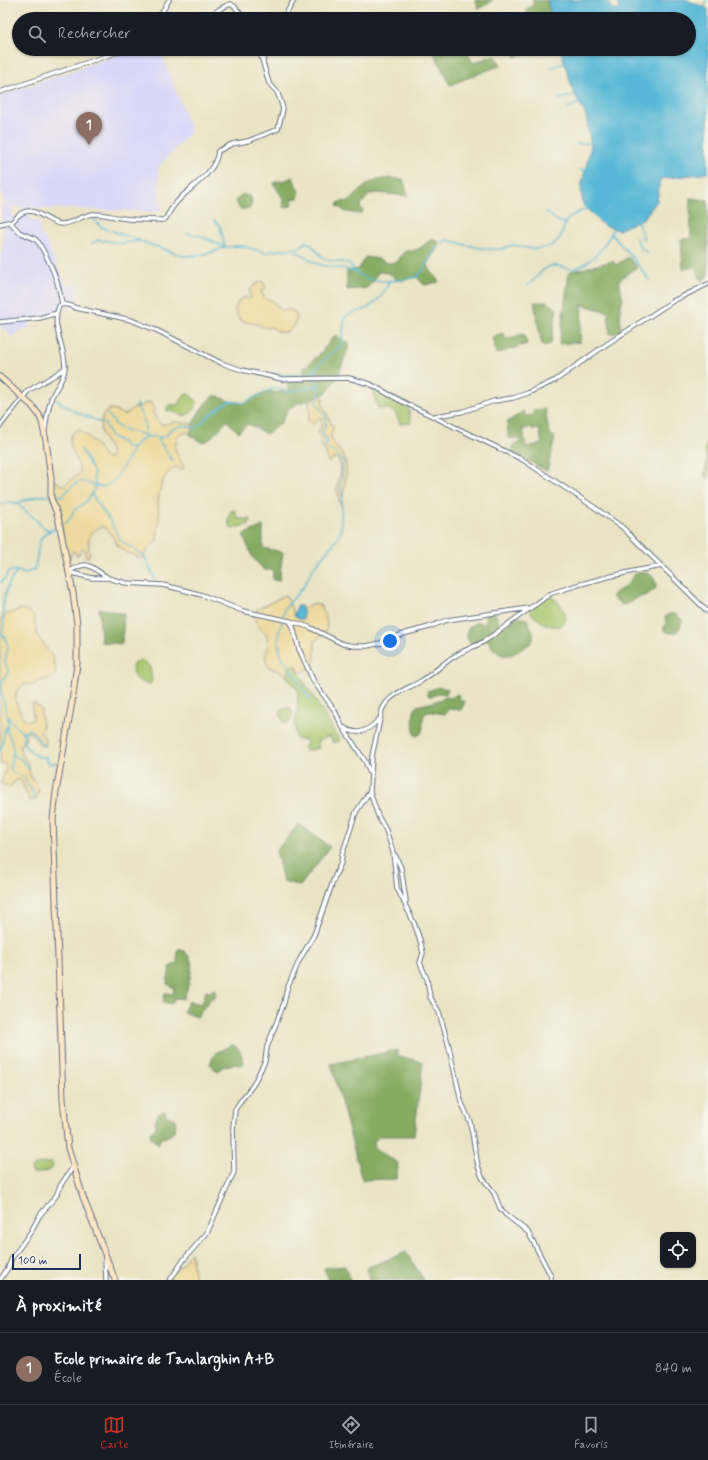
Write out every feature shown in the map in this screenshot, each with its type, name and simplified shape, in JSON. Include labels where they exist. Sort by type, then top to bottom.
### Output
[{"type":"street","points":[[162,12],[169,0]]},
{"type":"street","points":[[287,12],[294,0]]},
{"type":"street","points":[[217,12],[231,4],[239,12]]},
{"type":"street","points":[[0,92],[106,56]]},
{"type":"street","points":[[0,224],[10,223],[21,213],[29,211],[35,212],[49,220],[62,224],[70,223],[82,217],[95,214],[147,220],[164,220],[176,203],[204,177],[216,162],[218,151],[220,149],[232,144],[248,141],[278,129],[283,109],[277,92],[269,83],[261,56]]},
{"type":"street","points":[[263,66],[264,56]]},
{"type":"street","points":[[10,223],[19,232],[35,239],[39,243],[55,275],[62,304]]},
{"type":"street","points":[[434,417],[461,412],[513,398],[556,380],[607,344],[673,301],[708,284]]},
{"type":"street","points":[[44,434],[51,399],[61,382],[65,368],[57,325],[57,313],[59,306],[62,304]]},
{"type":"street","points":[[62,304],[131,320],[158,331],[221,363],[242,370],[282,379],[349,378],[370,384],[523,460],[622,527],[708,612]]},
{"type":"street","points":[[0,322],[40,318],[57,313]]},
{"type":"street","points":[[0,426],[28,391],[55,376],[65,368]]},
{"type":"street","points":[[0,377],[23,397],[39,415],[44,434],[51,478],[51,498],[58,517],[77,624],[77,664],[53,819],[63,1100],[68,1148],[73,1167],[115,1280]]},
{"type":"street","points":[[68,572],[81,564],[86,564],[108,578]]},
{"type":"street","points":[[406,904],[401,868],[374,805],[370,791],[372,756],[382,710],[389,698],[421,681],[441,668],[454,656],[482,642],[548,595],[617,574],[662,566]]},
{"type":"street","points":[[68,572],[92,578],[108,578],[126,583],[162,585],[176,588],[202,595],[243,610],[290,621],[308,627],[343,644],[354,646],[367,646],[381,643],[403,634],[429,627],[447,620],[533,606]]},
{"type":"street","points":[[290,621],[299,649],[314,682],[335,711],[342,726],[365,761],[370,774]]},
{"type":"street","points":[[342,726],[357,733],[368,729],[380,719]]},
{"type":"street","points":[[170,1280],[185,1258],[207,1233],[218,1205],[233,1178],[233,1128],[236,1110],[239,1103],[253,1085],[265,1061],[267,1047],[284,1003],[287,988],[300,959],[314,935],[335,876],[342,863],[342,855],[356,812],[370,791]]},
{"type":"street","points":[[393,852],[397,888],[406,904],[420,940],[423,953],[420,963],[426,979],[430,997],[439,1012],[448,1043],[461,1101],[470,1122],[478,1166],[482,1177],[505,1214],[528,1232],[552,1280]]},
{"type":"street","points":[[0,1280],[8,1268],[12,1258],[30,1233],[40,1215],[56,1196],[60,1186],[73,1167]]},
{"type":"street","points":[[105,1253],[106,1280]]},
{"type":"shaded area","points":[[115,56],[163,56],[191,131],[158,168],[161,212],[11,207],[12,217],[31,214],[31,221],[39,221],[40,231],[50,249],[66,285],[78,285],[76,308],[62,304],[57,313],[29,320],[30,327],[11,337],[5,328],[0,329],[0,258],[3,239],[1,206],[5,205],[0,188],[0,96]]},
{"type":"green space","points":[[475,0],[493,0],[479,9]]},
{"type":"green space","points":[[532,0],[547,0],[550,12],[527,12],[526,9],[534,5]]},
{"type":"green space","points":[[436,56],[469,56],[473,63],[496,56],[501,65],[450,85]]},
{"type":"green space","points":[[293,177],[300,192],[298,198],[291,199],[293,202],[291,206],[283,208],[284,200],[274,183]]},
{"type":"green space","points":[[391,178],[403,179],[408,196],[377,193],[370,194],[361,204],[360,207],[363,211],[361,214],[346,212],[337,206],[339,202],[350,201],[368,184],[376,180]]},
{"type":"green space","points":[[242,194],[251,197],[252,204],[249,209],[240,209],[235,201]]},
{"type":"green space","points":[[690,198],[708,200],[708,275],[702,282],[695,267],[683,269],[681,239],[691,238]]},
{"type":"green space","points":[[433,238],[440,244],[428,263],[429,268],[439,282],[424,285],[417,277],[399,281],[389,273],[378,272],[374,281],[367,288],[347,290],[347,271],[359,269],[365,257],[379,259],[387,263],[398,262],[403,253],[420,248]]},
{"type":"green space","points":[[628,257],[637,267],[619,280],[623,300],[620,305],[621,332],[610,334],[608,312],[582,305],[580,342],[559,344],[569,272],[613,261],[616,265]]},
{"type":"green space","points":[[534,302],[547,302],[557,309],[551,344],[542,346]]},
{"type":"green space","points":[[503,333],[505,339],[524,334],[527,344],[496,354],[492,337]]},
{"type":"green space","points":[[335,335],[350,344],[338,376],[326,393],[296,404],[288,409],[281,423],[266,434],[248,424],[238,432],[227,421],[208,441],[201,442],[190,435],[193,423],[198,414],[213,396],[218,396],[229,401],[244,403],[264,392],[288,392],[288,379],[303,379],[303,369],[319,355]]},
{"type":"green space","points":[[370,384],[408,404],[411,423],[400,424],[395,412],[389,409],[378,409]]},
{"type":"green space","points":[[186,394],[189,394],[197,401],[194,409],[190,413],[180,415],[175,412],[167,411],[169,405],[177,405]]},
{"type":"green space","points":[[545,409],[549,432],[555,438],[547,471],[512,452],[514,444],[520,443],[520,439],[508,438],[507,422],[524,411],[525,416],[534,415],[533,410]],"holes":[[[532,427],[533,430],[539,429],[542,444],[526,447],[523,429]]]},
{"type":"green space","points":[[708,442],[708,479],[704,475],[707,461],[705,448]]},
{"type":"green space","points":[[235,510],[238,519],[251,519],[249,524],[232,529],[229,525],[229,518],[231,511]]},
{"type":"green space","points":[[263,526],[263,548],[283,552],[279,581],[273,580],[273,570],[264,570],[253,558],[243,535]]},
{"type":"green space","points":[[643,571],[651,575],[656,582],[656,588],[653,591],[624,605],[612,597],[627,584],[635,574]]},
{"type":"green space","points":[[548,595],[559,603],[565,613],[566,619],[562,625],[548,625],[536,618],[529,609]]},
{"type":"green space","points":[[99,608],[124,614],[122,644],[101,642]]},
{"type":"green space","points":[[495,612],[501,629],[518,617],[527,619],[533,634],[533,640],[531,643],[512,654],[502,655],[492,647],[487,639],[474,646],[470,643],[467,633],[470,626],[478,622],[486,625],[485,614]]},
{"type":"green space","points":[[669,614],[676,615],[682,620],[680,627],[674,633],[664,630],[666,623],[665,617]]},
{"type":"green space","points":[[142,660],[150,667],[152,681],[150,684],[146,684],[135,678],[132,667],[134,663]]},
{"type":"green space","points":[[291,665],[297,666],[298,671],[340,741],[333,743],[330,736],[318,741],[319,748],[305,751],[304,747],[307,744],[306,740],[296,739],[295,721],[297,714],[298,690],[286,676]]},
{"type":"green space","points":[[439,687],[448,689],[446,694],[439,693],[431,697],[428,695],[427,691]]},
{"type":"green space","points":[[457,694],[459,695],[458,698],[460,700],[464,701],[461,710],[448,709],[445,714],[428,712],[423,717],[422,732],[420,735],[416,736],[414,734],[413,716],[417,706],[447,697],[451,698]]},
{"type":"green space","points":[[286,708],[290,708],[293,713],[289,722],[283,722],[280,713]]},
{"type":"green space","points":[[299,824],[330,847],[300,886],[283,881],[276,851]]},
{"type":"green space","points":[[178,949],[181,949],[187,954],[190,958],[192,967],[189,984],[184,999],[175,998],[172,1004],[163,1002],[165,993],[173,994],[174,988],[167,984],[170,967],[177,963]]},
{"type":"green space","points":[[213,989],[217,991],[214,998],[211,998],[197,1017],[183,1012],[189,1001],[202,1004],[206,991],[211,992]]},
{"type":"green space","points":[[232,1045],[239,1049],[244,1063],[241,1065],[233,1064],[222,1067],[219,1071],[214,1069],[210,1064],[215,1053]]},
{"type":"green space","points":[[397,1050],[398,1056],[423,1062],[414,1136],[379,1136],[374,1142],[374,1148],[398,1163],[397,1179],[362,1180],[331,1064]]},
{"type":"green space","points":[[165,1111],[166,1116],[176,1119],[175,1127],[171,1135],[159,1139],[159,1144],[152,1139],[150,1133],[156,1128],[155,1121],[159,1113]]},
{"type":"green space","points":[[50,1162],[53,1164],[52,1169],[41,1173],[32,1173],[31,1168],[35,1165]]},
{"type":"green space","points":[[406,1252],[424,1280],[369,1280],[366,1268]]},
{"type":"green space","points":[[345,1266],[350,1280],[329,1280],[324,1268]]},
{"type":"sand","points":[[262,281],[266,287],[261,291],[265,299],[272,300],[281,310],[284,311],[289,309],[295,312],[297,318],[295,323],[287,332],[280,332],[271,327],[268,328],[242,321],[237,314],[235,309],[239,301],[242,298],[251,298],[251,290]]},
{"type":"sand","points":[[322,395],[322,403],[333,427],[331,439],[343,455],[346,463],[346,476],[342,504],[340,504],[337,490],[341,467],[338,459],[333,459],[329,463],[326,452],[321,446],[321,443],[324,440],[318,433],[323,423],[320,417],[313,424],[308,421],[310,411],[309,400]]},
{"type":"sand","points":[[150,402],[154,408],[153,414],[161,425],[173,422],[193,424],[191,432],[183,433],[177,437],[175,449],[184,468],[181,470],[176,467],[171,470],[162,483],[160,489],[158,500],[159,516],[157,540],[141,558],[121,549],[108,530],[102,527],[91,533],[89,539],[89,556],[85,556],[85,549],[83,548],[76,556],[75,551],[72,552],[70,558],[67,558],[58,504],[56,501],[53,501],[52,488],[54,482],[56,481],[63,486],[80,473],[70,443],[73,433],[79,429],[94,442],[105,458],[109,459],[111,457],[110,452],[101,430],[104,413],[111,409],[125,415],[132,409]]},
{"type":"sand","points":[[285,595],[294,615],[303,617],[302,609],[312,604],[320,605],[327,622],[325,632],[315,641],[315,656],[313,664],[310,668],[300,673],[297,666],[291,665],[286,676],[280,671],[270,668],[265,658],[268,647],[267,634],[255,621],[256,610]]},
{"type":"sand","points":[[22,609],[28,611],[34,616],[37,635],[52,656],[56,670],[55,676],[33,685],[25,684],[17,690],[16,693],[18,708],[22,716],[27,721],[33,719],[32,704],[36,704],[41,709],[43,727],[40,731],[46,740],[45,746],[40,745],[31,733],[28,732],[26,734],[25,742],[20,745],[21,753],[29,765],[29,773],[39,790],[35,800],[30,801],[21,780],[16,780],[9,787],[1,783],[6,767],[5,764],[0,764],[0,620],[7,614]]},
{"type":"sand","points":[[191,1252],[195,1280],[164,1280],[166,1276],[177,1270]]},
{"type":"water","points":[[547,0],[606,0],[614,11],[619,9],[617,0],[687,0],[708,9],[708,173],[660,179],[657,201],[644,218],[619,230],[603,225],[583,205],[581,187],[591,146],[586,116],[573,90],[562,56],[696,56],[696,12],[550,12]]},
{"type":"water","points":[[297,606],[301,606],[304,615],[302,620],[294,615]]},
{"type":"waterway","points":[[704,8],[707,0]]},
{"type":"waterway","points":[[551,67],[566,63]]},
{"type":"waterway","points":[[559,99],[576,95]]},
{"type":"waterway","points":[[568,108],[580,102]]},
{"type":"waterway","points":[[576,144],[592,143]]},
{"type":"waterway","points":[[580,170],[586,170]]},
{"type":"waterway","points":[[187,233],[200,236],[225,247],[242,246],[267,253],[270,251],[299,248],[306,242],[311,244],[325,260],[348,263],[355,271],[369,279],[394,281],[417,277],[425,268],[438,246],[448,240],[488,249],[502,249],[512,245],[534,249],[550,246],[559,240],[566,222],[571,216],[589,208]]},
{"type":"waterway","points":[[546,212],[556,220],[566,224]]},
{"type":"waterway","points":[[93,218],[101,227],[183,256],[204,254],[225,247],[220,226],[214,220]]},
{"type":"waterway","points":[[637,220],[644,240]]},
{"type":"waterway","points":[[528,285],[548,267],[558,266],[575,269],[586,263],[603,247],[614,227]]},
{"type":"waterway","points":[[611,234],[632,257],[649,280]]},
{"type":"waterway","points":[[636,238],[642,250],[647,252]]},
{"type":"waterway","points":[[92,243],[99,240],[122,243],[139,241]]},
{"type":"waterway","points":[[295,252],[318,264],[355,272]]},
{"type":"waterway","points":[[310,699],[282,657],[278,642],[285,608],[304,586],[313,568],[337,539],[341,531],[342,495],[340,484],[342,479],[343,461],[334,452],[325,447],[327,439],[322,433],[326,424],[326,418],[316,402],[319,398],[315,370],[320,363],[340,345],[345,317],[368,308],[376,302],[389,282]]},
{"type":"waterway","points":[[273,373],[289,375],[308,373],[315,370]]},
{"type":"waterway","points":[[16,503],[40,496],[62,496],[72,486],[79,482],[86,482],[102,487],[106,486],[116,479],[139,441],[147,437],[166,436],[174,428],[182,426],[194,428],[229,401],[244,403],[276,387],[288,392],[310,388],[317,385]]},
{"type":"waterway","points":[[57,400],[75,411],[105,424],[110,436],[120,441],[128,448],[133,449]]},
{"type":"waterway","points":[[137,403],[139,412],[144,420],[145,435]]},
{"type":"waterway","points":[[107,414],[119,427],[148,437]]},
{"type":"waterway","points":[[160,437],[159,441],[172,460]]},
{"type":"waterway","points":[[61,526],[71,518],[74,510],[87,500],[96,486],[93,477],[94,473],[81,449]]},
{"type":"waterway","points":[[92,495],[111,522],[120,540],[144,556],[155,580]]},
{"type":"waterway","points":[[0,504],[10,502],[16,503],[43,527],[50,531],[58,528]]},
{"type":"waterway","points":[[0,583],[6,577],[8,572],[16,571],[24,574],[34,569],[39,542],[45,534],[50,531]]},
{"type":"waterway","points":[[0,751],[3,744],[4,731],[8,726],[8,718],[2,695],[2,681],[8,670],[5,662],[7,642],[2,634],[4,625],[3,604],[9,584],[17,572]]},
{"type":"waterway","points":[[9,718],[24,735],[23,743],[33,753],[39,757],[46,757],[48,762],[51,764],[57,762]]},
{"type":"waterway","points":[[6,728],[13,747],[10,765],[12,772],[24,777],[29,787],[32,789],[33,798]]},
{"type":"waterway","points":[[22,732],[26,732],[28,729],[31,730],[45,746]]},
{"type":"waterway","points":[[13,752],[15,756],[21,759],[29,769]]},
{"type":"place","name":"Ecole primaire de Tanlarghin A+B","points":[[89,145]]}]
